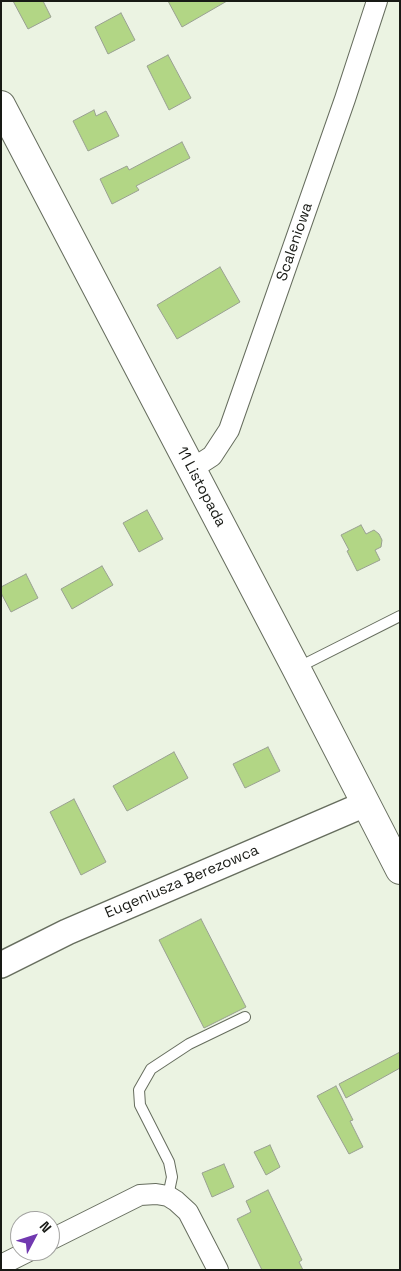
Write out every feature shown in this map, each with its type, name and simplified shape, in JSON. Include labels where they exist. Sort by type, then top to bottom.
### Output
[{"type":"main road","name":"11 Listopada","points":[[1,105],[400,870]]},
{"type":"street","name":"Scaleniowa","points":[[192,469],[212,456],[229,430],[345,99],[377,1]]},
{"type":"street","name":"Eugeniusza Berezowca","points":[[1,965],[67,932],[365,804]]},
{"type":"street","points":[[60,1235],[140,1195],[156,1194],[168,1196],[188,1212],[218,1270]]},
{"type":"lane","points":[[296,668],[400,616]]},
{"type":"lane","points":[[168,1196],[172,1177],[169,1162],[140,1105],[139,1090],[151,1069],[189,1044],[245,1017]]},
{"type":"building","points":[[13,1],[43,1],[51,17],[28,29]]},
{"type":"building","points":[[168,1],[227,1],[182,27]]},
{"type":"building","points":[[121,13],[135,40],[108,54],[95,27]]},
{"type":"building","points":[[168,55],[191,98],[169,110],[147,66]]},
{"type":"building","points":[[94,110],[96,116],[106,111],[119,136],[88,151],[73,121]]},
{"type":"building","points":[[182,142],[190,158],[136,186],[139,190],[112,204],[100,179],[127,166],[129,170]]},
{"type":"building","points":[[220,267],[240,302],[177,339],[157,305]]},
{"type":"building","points":[[147,510],[163,539],[139,552],[123,523]]},
{"type":"building","points":[[361,525],[366,534],[374,530],[382,540],[381,547],[375,550],[380,560],[357,571],[341,535]]},
{"type":"building","points":[[102,566],[113,585],[72,609],[61,589]]},
{"type":"building","points":[[26,574],[38,598],[11,612],[1,593],[1,587]]},
{"type":"building","points":[[268,747],[280,771],[245,788],[233,764]]},
{"type":"building","points":[[174,752],[188,778],[127,811],[113,786]]},
{"type":"building","points":[[74,799],[106,862],[81,875],[50,812]]},
{"type":"building","points":[[201,919],[246,1007],[204,1028],[159,940]]},
{"type":"building","points":[[400,1052],[400,1068],[346,1098],[339,1084]]},
{"type":"building","points":[[336,1086],[353,1120],[350,1121],[363,1147],[349,1154],[317,1096]]},
{"type":"building","points":[[270,1145],[280,1167],[266,1175],[254,1152]]},
{"type":"building","points":[[224,1164],[234,1187],[212,1197],[202,1173]]},
{"type":"building","points":[[268,1190],[302,1260],[299,1262],[303,1270],[262,1270],[237,1219],[251,1212],[246,1201]]}]
